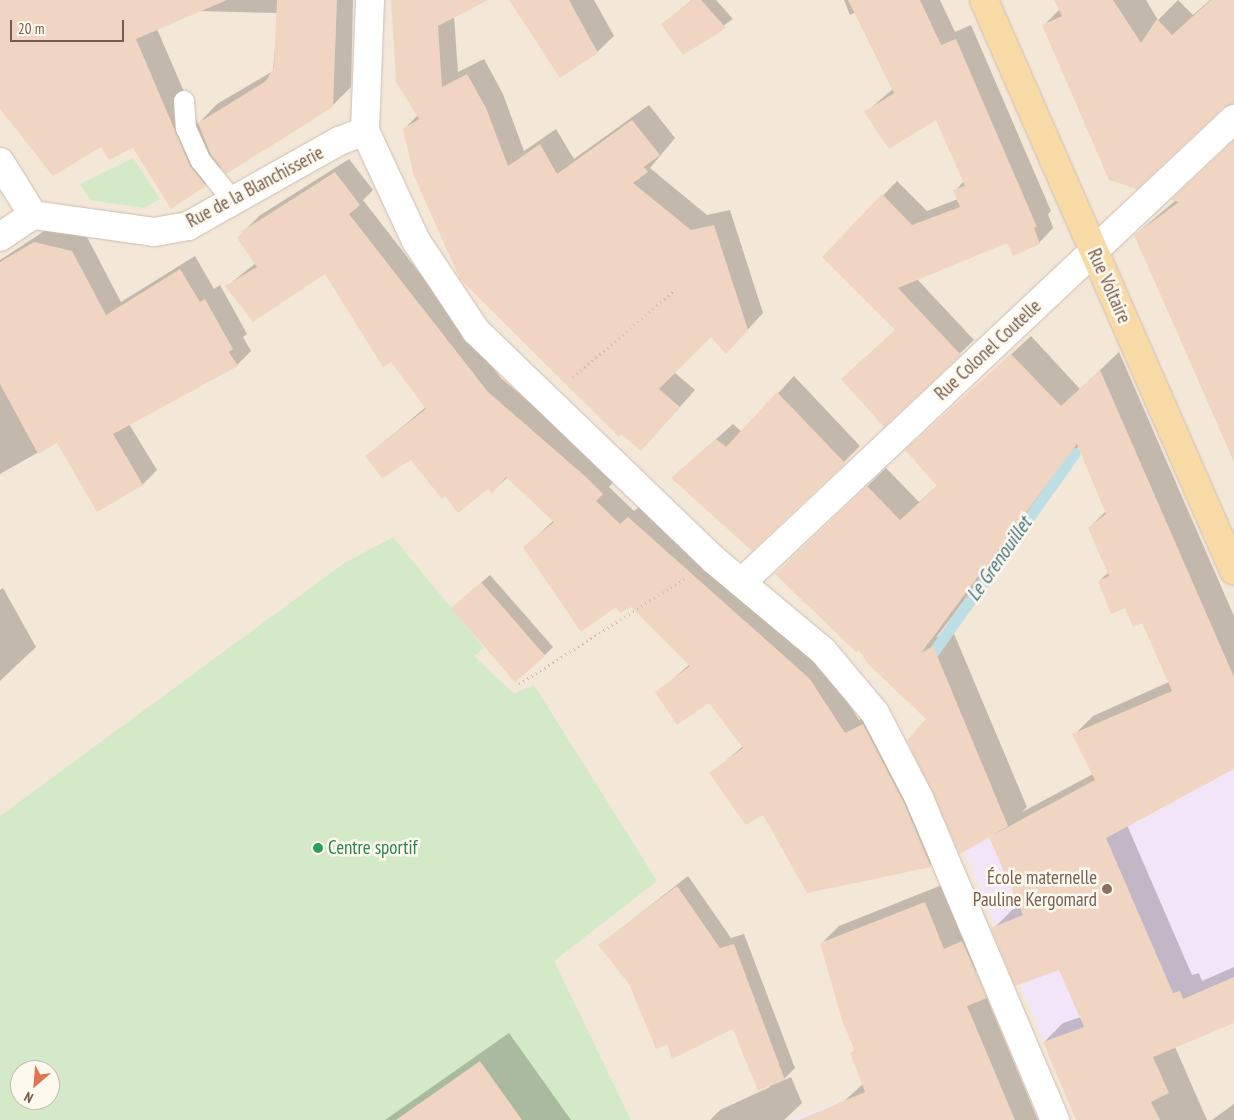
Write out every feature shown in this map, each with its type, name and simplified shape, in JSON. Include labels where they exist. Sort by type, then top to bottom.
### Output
[{"type":"main road","name":"Rue Voltaire","points":[[984,0],[1234,571]]},
{"type":"street","points":[[370,0],[365,131],[416,241],[476,332],[714,560],[823,651],[875,713],[919,798],[1056,1120]]},
{"type":"street","name":"Rue Colonel Coutelle","points":[[742,582],[1234,119]]},
{"type":"street","name":"Rue de la Blanchisserie","points":[[33,215],[154,232],[188,226],[339,141],[365,131]]},
{"type":"street","points":[[0,162],[33,215],[0,237]]},
{"type":"lane","points":[[184,101],[186,128],[200,161],[231,202]]},
{"type":"path","points":[[549,400],[588,363],[676,288]]},
{"type":"path","points":[[519,684],[714,560]]},
{"type":"shaded area","points":[[0,0],[1234,0],[1234,1120],[0,1120]]},
{"type":"shaded area","name":"École maternelle Pauline Kergomard","points":[[1234,706],[1234,1023],[1200,1037],[1180,991],[1044,1042],[964,851]]},
{"type":"shaded area","points":[[840,1102],[849,1120],[788,1120]]},
{"type":"green space","points":[[133,158],[160,199],[144,208],[90,200],[80,184]]},
{"type":"green space","name":"Centre sportif","points":[[393,537],[484,648],[474,656],[514,694],[534,685],[657,881],[554,961],[631,1120],[0,1120],[0,816],[343,564]]},
{"type":"building","points":[[0,0],[227,0],[136,39],[190,166],[206,186],[171,209],[133,148],[109,160],[101,147],[53,176],[0,109]]},
{"type":"building","points":[[277,0],[337,0],[333,107],[226,174],[211,155],[198,123],[266,81],[274,67]]},
{"type":"building","points":[[391,0],[488,0],[438,26],[442,87],[467,74],[486,108],[508,166],[540,144],[557,174],[632,120],[660,155],[644,167],[648,172],[633,183],[691,230],[714,225],[748,330],[726,354],[711,337],[659,389],[680,407],[641,451],[621,434],[619,437],[460,279],[414,176],[403,129],[419,119],[396,82]]},
{"type":"building","points":[[509,0],[569,0],[598,53],[560,78]]},
{"type":"building","points":[[693,0],[701,0],[726,28],[683,55],[661,24]]},
{"type":"building","points":[[848,0],[920,0],[941,45],[956,39],[1037,227],[1034,228],[1040,244],[1013,256],[1007,243],[898,288],[961,355],[884,427],[841,379],[895,330],[822,257],[882,194],[912,225],[960,207],[953,190],[965,186],[936,120],[889,149],[864,112],[894,93]]},
{"type":"building","points":[[1054,0],[1113,0],[1141,43],[1157,19],[1172,35],[1211,0],[1234,0],[1234,104],[1223,108],[1137,189],[1109,180],[1042,25],[1062,16]]},
{"type":"building","points":[[1234,140],[1234,461],[1134,235],[1179,202],[1171,200]]},
{"type":"building","points":[[335,172],[360,205],[349,214],[488,392],[603,494],[596,501],[620,524],[628,517],[810,679],[845,733],[863,724],[905,805],[931,867],[807,893],[763,815],[746,825],[709,773],[743,748],[709,703],[677,725],[655,692],[690,666],[631,607],[620,613],[616,607],[581,632],[523,547],[554,522],[506,477],[492,494],[488,489],[458,513],[445,496],[442,499],[411,460],[382,478],[365,456],[426,409],[391,362],[383,367],[325,274],[253,322],[225,286],[257,267],[237,238],[244,230]]},
{"type":"building","points":[[34,242],[72,251],[106,315],[180,269],[200,302],[205,299],[233,349],[229,352],[238,366],[113,434],[143,485],[97,512],[57,443],[38,454],[0,384],[0,262]]},
{"type":"building","points":[[1011,354],[1061,406],[1100,370],[1234,677],[1234,769],[1106,838],[1173,993],[1180,991],[1183,999],[1234,977],[1234,1023],[1153,1057],[1169,1093],[1151,1102],[1160,1120],[1076,1120],[1043,1042],[1084,1027],[1059,970],[1015,986],[991,928],[1023,915],[989,837],[960,854],[907,740],[926,719],[868,664],[859,650],[856,652],[775,574],[867,486],[900,520],[937,486],[905,450]],"holes":[[[1077,444],[1106,514],[1088,528],[1109,576],[1098,581],[1111,614],[1125,608],[1133,627],[1142,623],[1172,691],[1072,734],[1095,780],[991,836],[1008,826],[933,646],[921,653]]]},
{"type":"building","points":[[777,392],[845,463],[752,551],[671,478],[716,439],[726,447]]},
{"type":"building","points":[[481,582],[545,656],[515,682],[451,608]]},
{"type":"building","points":[[677,886],[720,948],[734,944],[785,1080],[758,1091],[733,1029],[672,1059],[667,1044],[656,1049],[629,984],[598,945]]},
{"type":"building","points":[[925,902],[944,949],[962,941],[987,998],[967,1006],[1015,1120],[799,1120],[865,1092],[850,1053],[855,1051],[842,1020],[820,943]]},
{"type":"building","points":[[480,1061],[522,1120],[396,1120]]},
{"type":"waterway","name":"Le Grenouillet","points":[[927,661],[1075,453]]},
{"type":"place","name":"Centre sportif","points":[[318,848]]},
{"type":"place","name":"École maternelle Pauline Kergomard","points":[[1107,889]]}]
